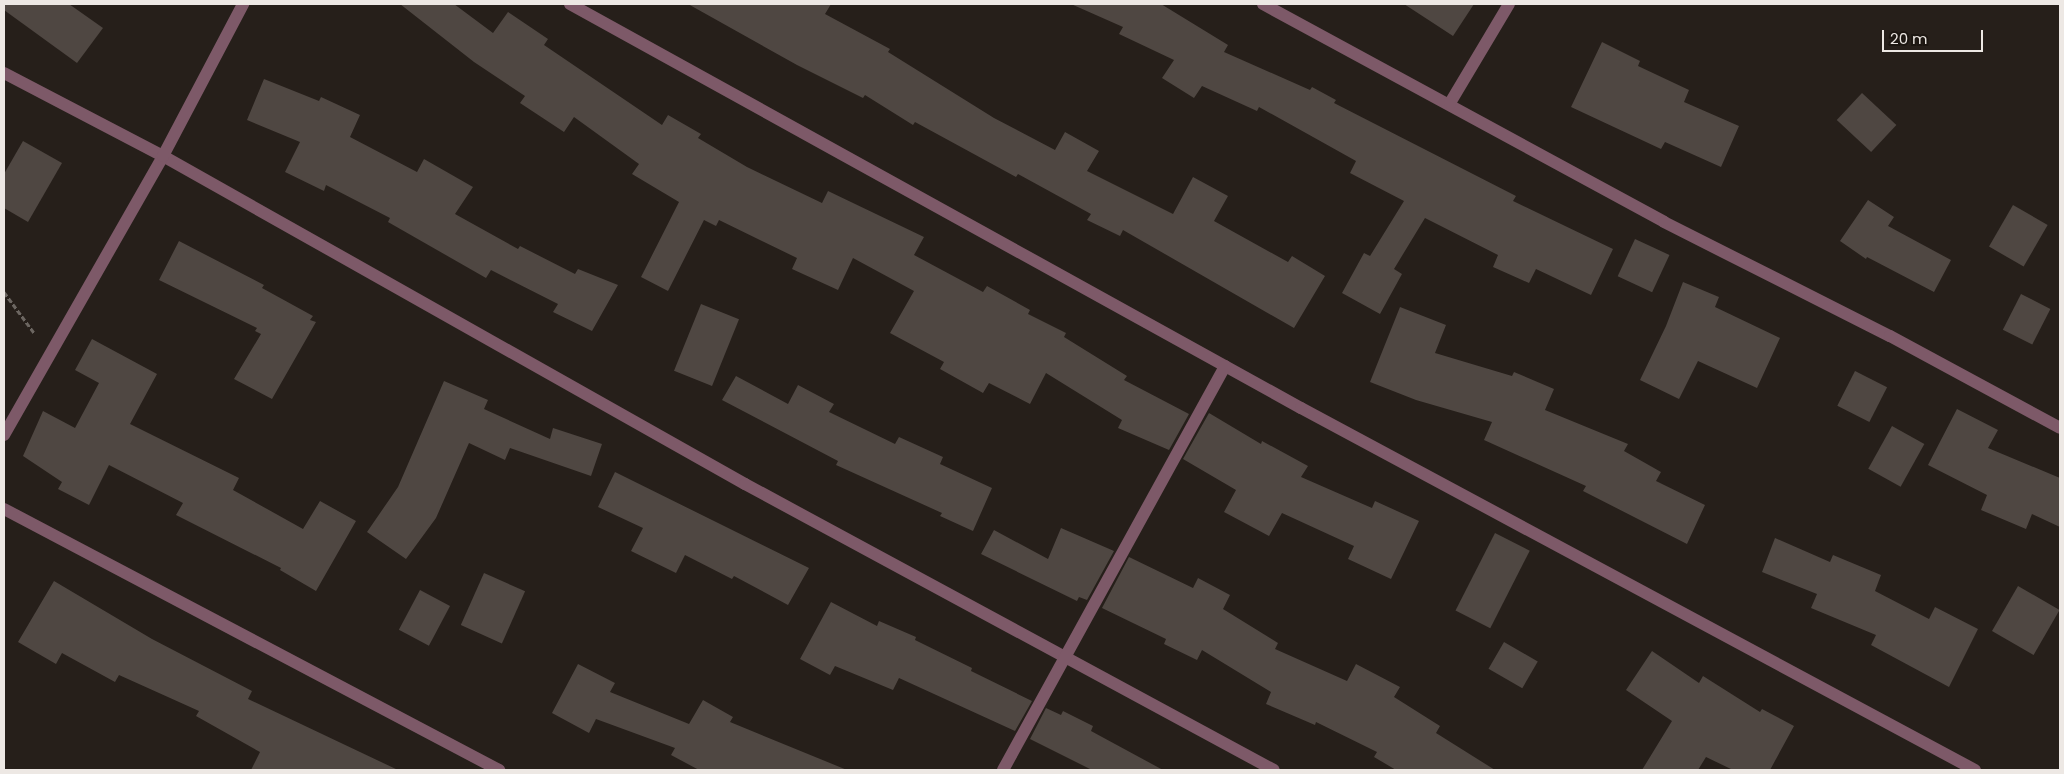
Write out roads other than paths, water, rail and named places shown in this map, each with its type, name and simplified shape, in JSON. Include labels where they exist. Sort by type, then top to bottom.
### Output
[{"type":"street","points":[[4,435],[163,156],[243,4]]},
{"type":"street","points":[[570,4],[1225,366],[1975,770]]},
{"type":"street","points":[[1263,4],[1450,103],[1664,222],[1890,336],[2060,428]]},
{"type":"street","points":[[1450,103],[1509,4]]},
{"type":"street","points":[[4,73],[163,156],[745,484],[1274,770]]},
{"type":"street","points":[[1003,770],[1225,366]]},
{"type":"street","points":[[4,509],[499,770]]}]
